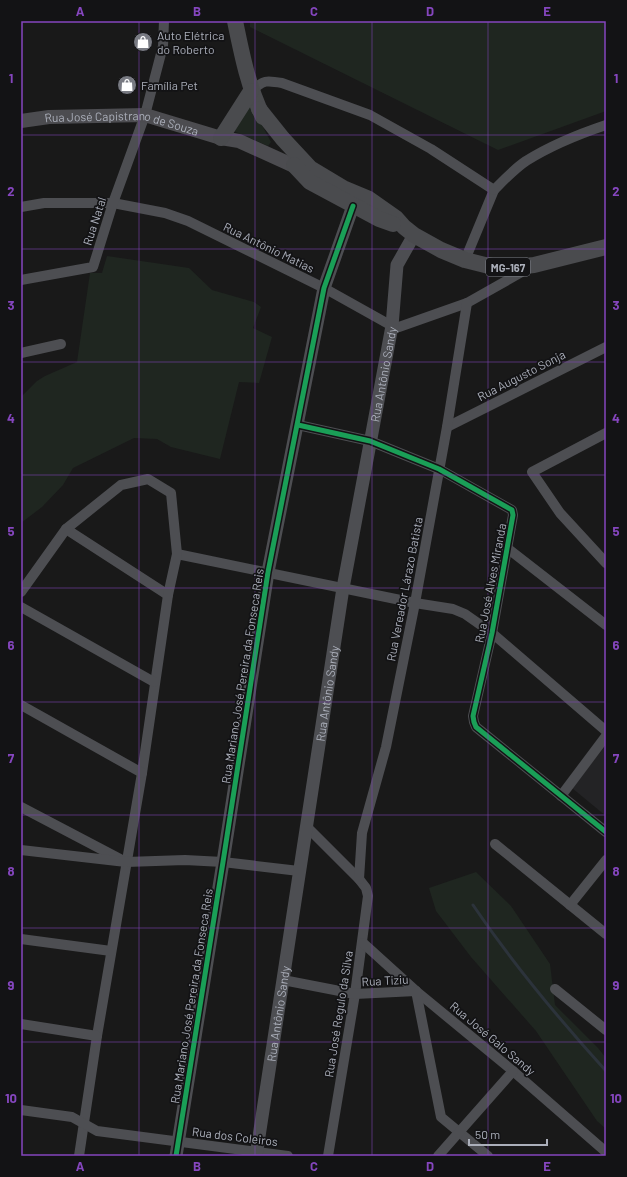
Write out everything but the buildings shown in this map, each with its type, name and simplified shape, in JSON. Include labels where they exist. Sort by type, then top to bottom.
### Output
[{"type":"main road","name":"MG-167","points":[[236,21],[242,57],[251,91],[273,136],[294,166],[310,182]]},
{"type":"main road","points":[[221,138],[251,91]]},
{"type":"main road","name":"MG-167","points":[[259,108],[283,139],[310,168],[345,189]]},
{"type":"main road","name":"Rua José Capistrano de Souza","points":[[22,120],[49,117],[145,115],[221,138],[239,141],[368,199],[396,218],[409,231]]},
{"type":"main road","name":"Rua José Capistrano de Souza","points":[[221,138],[236,149],[310,182],[353,206],[379,219],[409,231],[442,250],[464,260],[506,268],[534,265],[606,247]]},
{"type":"main road","points":[[353,206],[368,199]]},
{"type":"street","name":"Rua Natal","points":[[21,280],[93,267],[113,203],[145,115],[163,46],[164,21]]},
{"type":"street","points":[[251,91],[261,82],[272,81],[282,83],[370,115],[431,149],[494,190]]},
{"type":"street","points":[[464,260],[494,190],[510,174],[526,161],[554,146],[606,125]]},
{"type":"street","name":"Rua Antônio Matias","points":[[21,207],[44,203],[113,203],[165,214],[188,221],[324,288],[392,326]]},
{"type":"street","name":"Rua Mariano José Pereira da Fonseca Reis","points":[[176,1156],[268,572],[324,288],[353,206]]},
{"type":"street","name":"Rua Antônio Sandy","points":[[256,1153],[283,980],[298,871],[343,588],[392,326],[397,265],[409,231]]},
{"type":"street","points":[[392,326],[399,327],[467,303],[534,265]]},
{"type":"street","name":"Rua Vereador Lárazo Batista","points":[[359,879],[362,833],[386,747],[415,603],[447,427],[467,303]]},
{"type":"street","points":[[21,353],[61,344]]},
{"type":"street","name":"Rua Augusto Sonja","points":[[447,427],[606,347]]},
{"type":"street","name":"Rua José Alves Miranda","points":[[298,425],[370,442],[439,469],[512,510],[513,516],[492,633],[473,716],[474,722],[476,727],[560,796]]},
{"type":"street","points":[[604,437],[532,472],[560,513],[606,563]]},
{"type":"street","points":[[21,592],[66,529],[121,485],[148,479],[171,493],[177,554],[168,595],[154,682],[142,773],[97,1036],[79,1156]]},
{"type":"street","points":[[66,529],[168,595]]},
{"type":"street","points":[[507,548],[606,625]]},
{"type":"street","points":[[177,554],[415,603],[452,609],[465,614],[492,633],[606,731]]},
{"type":"street","points":[[21,607],[154,682]]},
{"type":"street","points":[[21,705],[142,773]]},
{"type":"street","points":[[606,736],[560,796],[606,832]]},
{"type":"street","points":[[21,807],[126,862]]},
{"type":"street","points":[[306,826],[359,879]]},
{"type":"street","points":[[495,844],[606,934]]},
{"type":"street","points":[[21,850],[126,862],[185,860],[223,862],[298,871]]},
{"type":"street","points":[[570,905],[606,860]]},
{"type":"street","name":"Rua José Regulo da Silva","points":[[328,1156],[355,994],[368,896],[366,888],[359,879]]},
{"type":"street","points":[[21,939],[111,951]]},
{"type":"street","name":"Rua José Galo Sandy","points":[[362,944],[416,992],[513,1071],[606,1152]]},
{"type":"street","name":"Rua Tiziu","points":[[283,980],[355,994],[416,992]]},
{"type":"street","points":[[556,989],[606,1030]]},
{"type":"street","points":[[416,992],[441,1117],[488,1156]]},
{"type":"street","points":[[21,1024],[97,1036]]},
{"type":"street","points":[[438,1156],[513,1071]]},
{"type":"street","name":"Rua dos Coleiros","points":[[21,1110],[72,1117],[97,1131],[288,1156]]},
{"type":"shaded area","points":[[250,21],[606,21],[606,111],[498,150],[250,27]]},
{"type":"shaded area","points":[[248,99],[271,142],[268,146],[229,129]]},
{"type":"shaded area","points":[[107,256],[189,268],[212,290],[254,302],[261,307],[253,328],[272,337],[259,383],[239,382],[220,459],[171,447],[157,439],[134,438],[73,468],[63,485],[42,507],[21,523],[21,397],[37,381],[45,376],[77,362],[90,273],[102,273]]},
{"type":"shaded area","points":[[606,745],[606,816],[572,788]]},
{"type":"shaded area","points":[[476,872],[511,906],[550,964],[555,1005],[606,1058],[606,1129],[597,1121],[536,1031],[471,957],[436,911],[429,888]]},
{"type":"waterway","points":[[473,905],[536,990],[606,1071]]},
{"type":"cycle path","points":[[176,1156],[268,572],[324,288],[353,206]]},
{"type":"cycle path","points":[[298,425],[370,441],[439,469],[512,510],[513,515],[492,633],[473,716],[474,722],[476,727],[606,832]]},
{"type":"place","name":"Auto Elétrica do Roberto","points":[[143,42]]},
{"type":"place","name":"Família Pet","points":[[127,85]]}]
